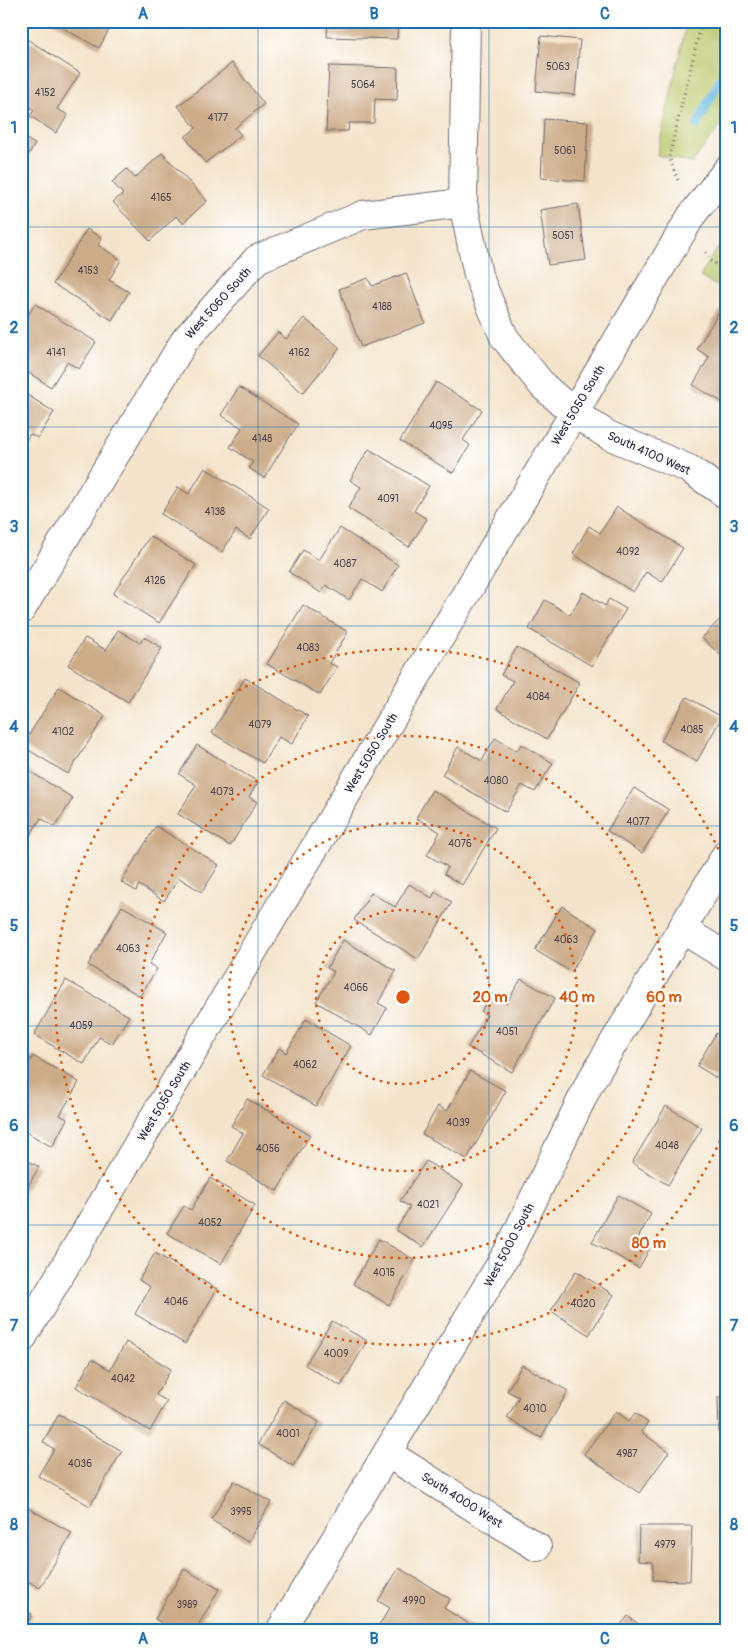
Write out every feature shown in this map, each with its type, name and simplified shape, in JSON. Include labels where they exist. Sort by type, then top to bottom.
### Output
[{"type":"street","points":[[463,203],[466,21]]},
{"type":"street","name":"West 5050 South","points":[[21,1340],[692,215],[727,170]]},
{"type":"street","name":"South 4100 West","points":[[463,203],[478,275],[504,337],[543,386],[574,413],[608,435],[689,469],[727,496]]},
{"type":"street","name":"West 5060 South","points":[[21,610],[185,340],[257,259],[363,215],[463,203]]},
{"type":"street","name":"West 5000 South","points":[[280,1631],[509,1250],[589,1084],[727,853]]},
{"type":"street","points":[[682,929],[727,956]]},
{"type":"street","name":"South 4000 West","points":[[387,1453],[537,1546]]},
{"type":"path","points":[[678,180],[669,157],[702,21]]},
{"type":"path","points":[[706,252],[709,260],[727,271]]},
{"type":"green space","points":[[687,21],[727,21],[727,117],[692,163],[657,155]]},
{"type":"green space","points":[[727,237],[727,291],[700,277],[709,260]]},
{"type":"building","points":[[50,21],[114,21],[99,48]]},
{"type":"building","points":[[328,21],[398,21],[397,39],[327,37]]},
{"type":"building","points":[[22,36],[80,73],[57,109],[68,115],[56,133],[30,116],[34,110],[21,102],[21,81],[24,77],[21,75]]},
{"type":"building","points":[[541,36],[580,40],[575,95],[536,91]]},
{"type":"building","points":[[232,63],[264,104],[235,128],[241,135],[205,163],[185,137],[196,128],[178,106]]},
{"type":"building","points":[[329,66],[398,68],[397,100],[375,99],[374,123],[349,123],[348,131],[326,131]]},
{"type":"building","points":[[544,119],[588,122],[585,181],[541,178]]},
{"type":"building","points":[[21,136],[35,144],[21,168]]},
{"type":"building","points":[[162,153],[207,201],[183,223],[176,216],[150,241],[113,202],[123,194],[112,182],[127,169],[135,178]]},
{"type":"building","points":[[578,204],[586,260],[548,265],[540,210]]},
{"type":"building","points":[[87,229],[102,238],[98,245],[121,260],[109,280],[129,292],[112,320],[53,284]]},
{"type":"building","points":[[406,273],[425,323],[361,347],[339,289],[368,278],[372,286]]},
{"type":"building","points":[[35,304],[96,342],[79,369],[67,362],[51,387],[21,368],[21,326]]},
{"type":"building","points":[[720,310],[727,314],[727,405],[693,385],[709,357],[697,349]]},
{"type":"building","points":[[304,318],[340,348],[303,393],[258,356],[278,332],[286,339]]},
{"type":"building","points":[[436,382],[482,410],[463,440],[470,445],[453,473],[400,441]]},
{"type":"building","points":[[239,387],[298,424],[264,478],[249,468],[253,462],[230,447],[242,428],[221,415]]},
{"type":"building","points":[[21,391],[54,412],[38,438],[30,434],[21,448]]},
{"type":"building","points":[[369,449],[429,486],[414,511],[427,519],[409,547],[348,508],[361,487],[350,480]]},
{"type":"building","points":[[205,468],[269,508],[250,539],[236,530],[222,552],[161,514],[178,487],[189,494]]},
{"type":"building","points":[[617,507],[683,548],[662,582],[646,572],[633,592],[573,554],[589,526],[600,533]]},
{"type":"building","points":[[340,528],[398,565],[382,592],[362,579],[349,600],[326,585],[321,593],[289,572],[303,550],[319,560]]},
{"type":"building","points":[[150,536],[196,565],[159,623],[113,594]]},
{"type":"building","points":[[583,592],[605,606],[609,599],[626,609],[592,666],[529,629],[545,600],[570,615]]},
{"type":"building","points":[[303,605],[348,632],[329,663],[337,667],[320,695],[267,664]]},
{"type":"building","points":[[727,612],[727,661],[702,638]]},
{"type":"building","points":[[118,630],[140,643],[144,637],[162,648],[128,702],[68,665],[85,638],[106,650]]},
{"type":"building","points":[[517,647],[580,683],[547,739],[497,709],[513,681],[501,675]]},
{"type":"building","points":[[245,678],[308,716],[292,744],[279,737],[263,763],[212,733]]},
{"type":"building","points":[[59,687],[105,716],[68,774],[22,746]]},
{"type":"building","points":[[687,697],[722,717],[697,761],[661,741]]},
{"type":"building","points":[[495,738],[517,751],[521,744],[553,763],[535,792],[522,785],[506,812],[442,775],[458,747],[482,761]]},
{"type":"building","points":[[197,745],[258,782],[249,797],[257,802],[230,846],[178,814],[196,785],[179,774]]},
{"type":"building","points":[[21,766],[73,798],[55,827],[41,818],[21,850]]},
{"type":"building","points":[[634,788],[669,810],[642,853],[607,831]]},
{"type":"building","points":[[432,790],[496,828],[462,885],[444,874],[448,867],[427,855],[440,832],[416,818]]},
{"type":"building","points":[[156,826],[219,865],[202,892],[179,878],[164,901],[139,885],[136,891],[121,882]]},
{"type":"building","points":[[409,884],[432,898],[435,892],[452,902],[418,959],[354,920],[371,893],[395,907]]},
{"type":"building","points":[[122,906],[167,932],[149,964],[157,969],[140,996],[88,965]]},
{"type":"building","points":[[562,906],[598,929],[571,972],[535,950]]},
{"type":"building","points":[[343,940],[396,971],[378,1003],[387,1008],[372,1035],[316,1002],[334,972],[327,968]]},
{"type":"building","points":[[521,979],[555,998],[512,1072],[468,1047],[487,1015],[481,1012],[491,994],[506,1004]]},
{"type":"building","points":[[66,980],[129,1016],[112,1044],[99,1037],[84,1064],[34,1035]]},
{"type":"building","points":[[306,1019],[351,1046],[316,1106],[263,1075],[279,1048],[286,1053]]},
{"type":"building","points":[[716,1033],[727,1040],[727,1084],[697,1066]]},
{"type":"building","points":[[33,1056],[79,1082],[60,1115],[67,1119],[52,1147],[21,1129],[21,1077]]},
{"type":"building","points":[[470,1071],[506,1091],[467,1159],[422,1134],[438,1106],[447,1111]]},
{"type":"building","points":[[247,1099],[310,1135],[277,1191],[227,1161],[243,1133],[231,1126]]},
{"type":"building","points":[[666,1106],[702,1128],[668,1185],[632,1163]]},
{"type":"building","points":[[21,1157],[39,1167],[23,1195],[21,1194]]},
{"type":"building","points":[[426,1161],[463,1185],[423,1247],[396,1230],[410,1207],[400,1201]]},
{"type":"building","points":[[210,1178],[255,1205],[221,1264],[167,1233],[184,1206],[191,1210]]},
{"type":"building","points":[[618,1195],[651,1214],[637,1240],[650,1248],[639,1268],[592,1242]]},
{"type":"building","points":[[379,1239],[415,1260],[389,1305],[353,1284]]},
{"type":"building","points":[[155,1253],[217,1289],[185,1344],[135,1314],[150,1287],[139,1280]]},
{"type":"building","points":[[576,1271],[614,1295],[589,1335],[551,1311]]},
{"type":"building","points":[[332,1321],[367,1341],[341,1386],[305,1365]]},
{"type":"building","points":[[126,1342],[171,1369],[156,1395],[167,1401],[150,1431],[76,1387],[92,1359],[110,1370]]},
{"type":"building","points":[[522,1365],[568,1391],[541,1438],[507,1418],[519,1397],[507,1391]]},
{"type":"building","points":[[718,1397],[727,1397],[727,1432],[719,1432]]},
{"type":"building","points":[[284,1400],[319,1422],[293,1466],[258,1444]]},
{"type":"building","points":[[616,1411],[629,1421],[635,1413],[648,1423],[641,1432],[669,1452],[639,1493],[584,1454]]},
{"type":"building","points":[[59,1414],[122,1451],[90,1506],[38,1476],[54,1449],[43,1442]]},
{"type":"building","points":[[234,1481],[271,1502],[248,1542],[211,1520]]},
{"type":"building","points":[[21,1504],[72,1533],[40,1588],[21,1577]]},
{"type":"building","points":[[639,1526],[692,1526],[690,1581],[653,1580],[653,1562],[638,1561]]},
{"type":"building","points":[[399,1568],[450,1599],[444,1608],[480,1631],[388,1631],[379,1625],[390,1608],[378,1601]]},
{"type":"building","points":[[184,1569],[219,1589],[195,1631],[175,1631],[155,1619]]},
{"type":"building","points":[[21,1607],[32,1614],[23,1631],[21,1631]]},
{"type":"building","points":[[628,1616],[647,1631],[616,1631]]},
{"type":"waterway","points":[[697,125],[727,66]]}]
